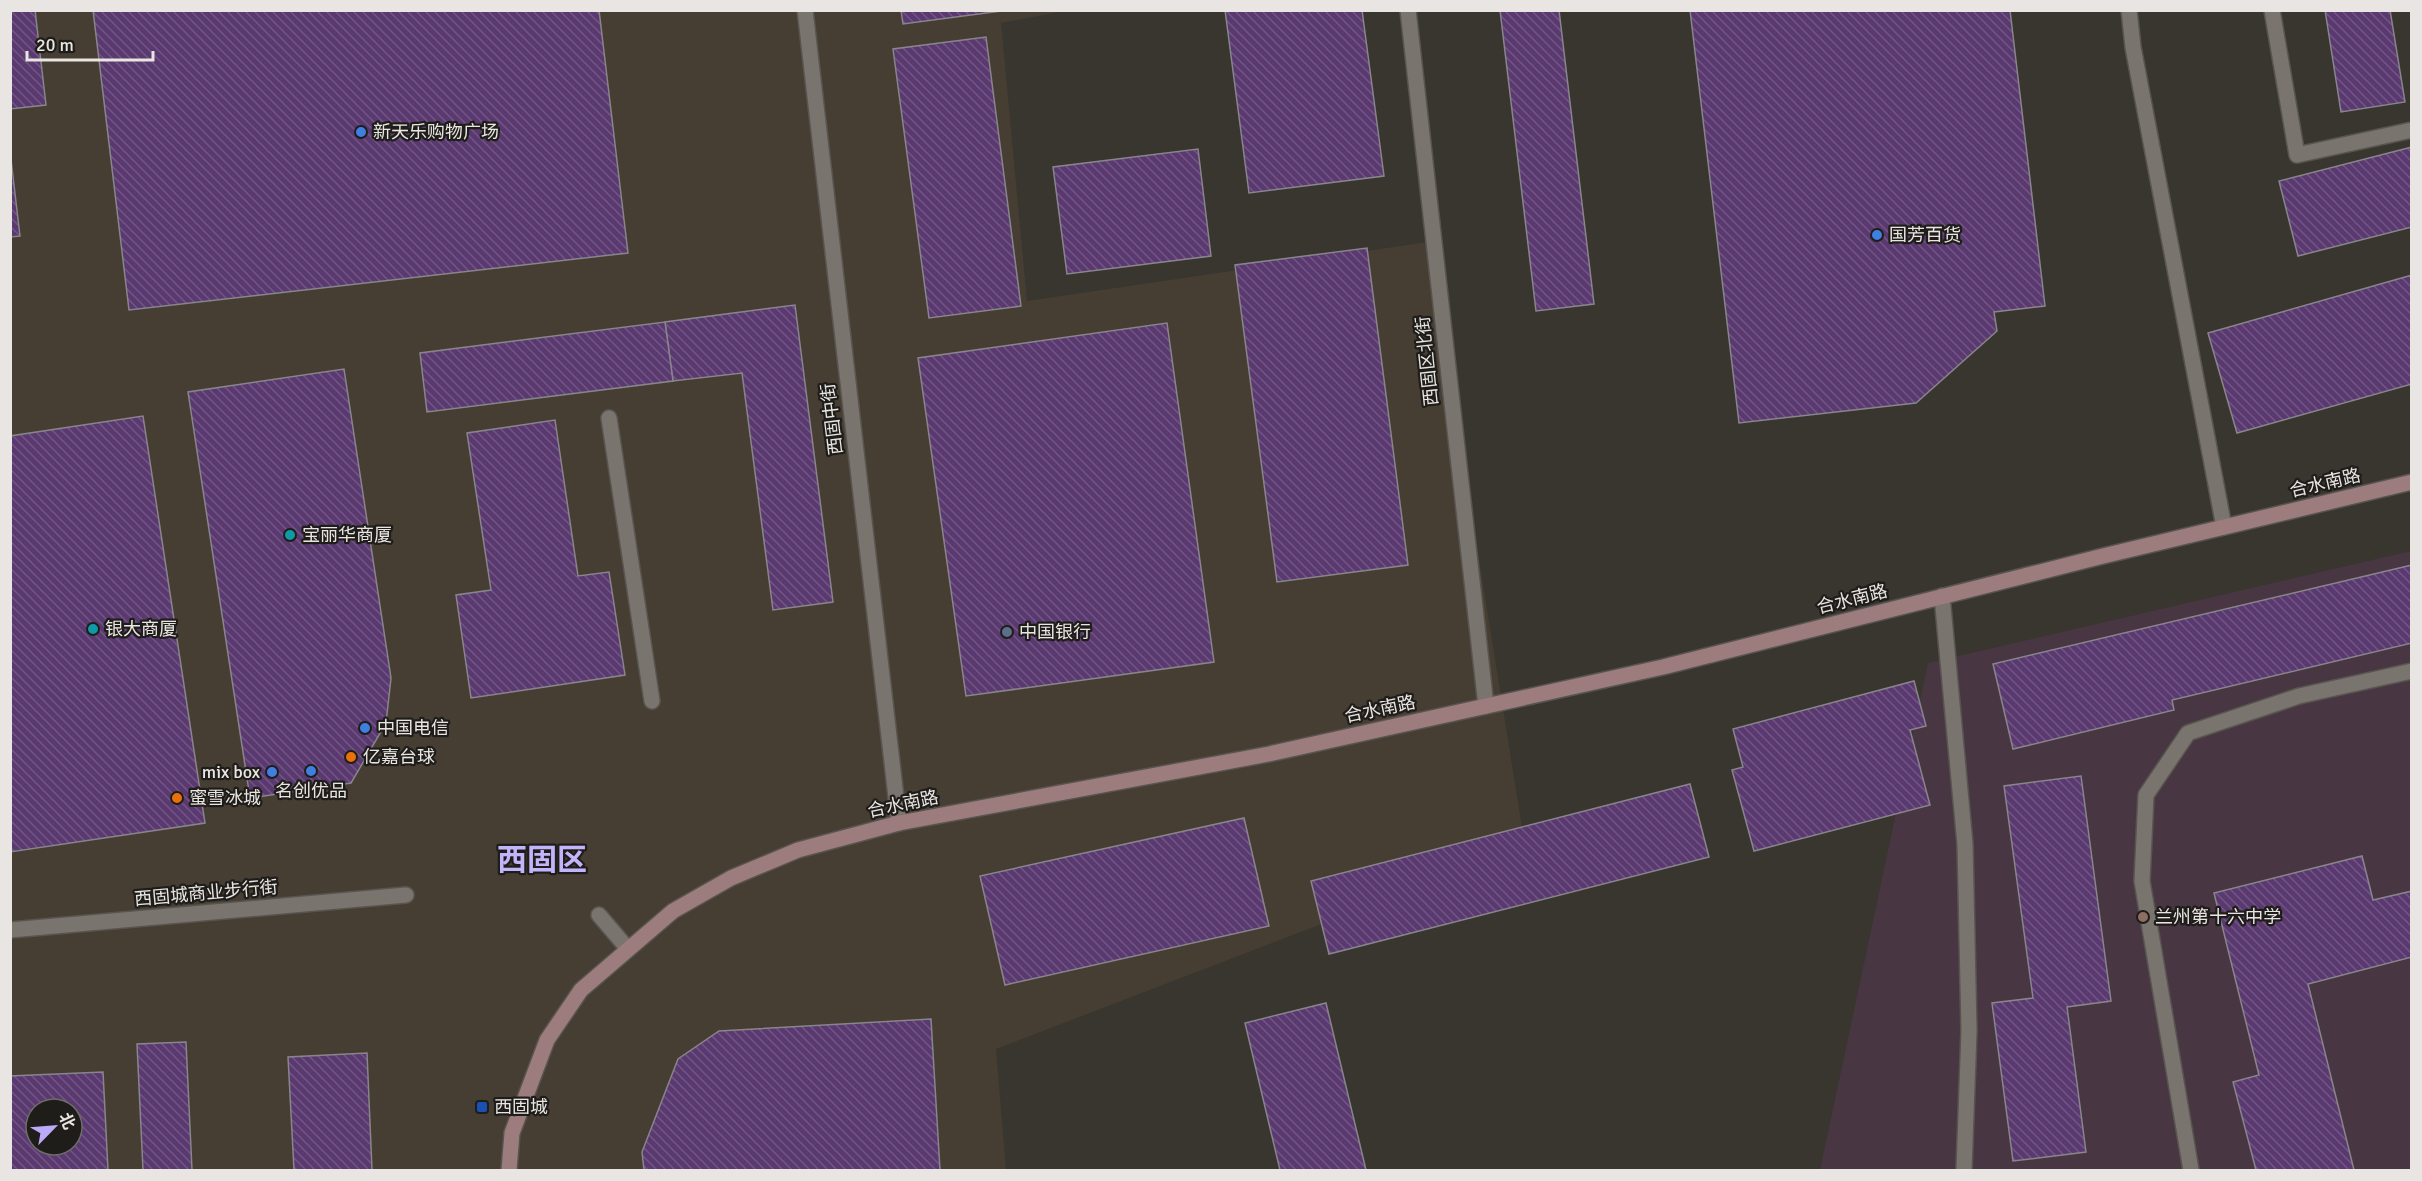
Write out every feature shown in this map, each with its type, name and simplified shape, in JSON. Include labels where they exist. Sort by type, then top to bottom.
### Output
[{"type":"main road","name":"合水南路","points":[[509,1170],[512,1133],[547,1040],[581,990],[673,911],[731,878],[798,850],[899,823],[1269,754],[1663,667],[1942,596],[2412,482]]},
{"type":"street","name":"西固中街","points":[[805,10],[899,823]]},
{"type":"street","name":"西固区北街","points":[[1408,10],[1486,706]]},
{"type":"street","points":[[2129,10],[2135,59],[2223,527]]},
{"type":"street","points":[[2272,10],[2297,155],[2412,130]]},
{"type":"street","points":[[609,418],[652,701]]},
{"type":"street","points":[[1942,596],[1965,844],[1969,1031],[1964,1170]]},
{"type":"street","points":[[2191,1170],[2142,880],[2146,795],[2188,734],[2299,696],[2412,671]]},
{"type":"street","name":"西固城商业步行街","points":[[10,930],[406,895]]},
{"type":"street","points":[[599,915],[628,949]]},
{"type":"shaded area","points":[[10,11],[1064,11],[1001,23],[1027,301],[1428,242],[1525,846],[996,1049],[1006,1170],[11,1170]]},
{"type":"shaded area","name":"兰州第十六中学","points":[[2411,551],[2411,1170],[1820,1170],[1928,663]]},
{"type":"building","points":[[10,10],[35,10],[46,105],[10,109]]},
{"type":"building","name":"新天乐购物广场","points":[[93,10],[599,10],[628,253],[129,310]]},
{"type":"building","points":[[901,10],[1009,10],[903,24]]},
{"type":"building","points":[[1225,10],[1362,10],[1384,176],[1249,193]]},
{"type":"building","points":[[1500,10],[1559,10],[1594,304],[1536,311]]},
{"type":"building","name":"国芳百货","points":[[1690,10],[2010,10],[2045,306],[1994,312],[1997,331],[1916,403],[1739,423]]},
{"type":"building","points":[[2325,10],[2390,10],[2405,102],[2341,112]]},
{"type":"building","points":[[986,37],[1021,306],[929,318],[893,49]]},
{"type":"building","points":[[2412,147],[2412,227],[2298,256],[2279,181]]},
{"type":"building","points":[[1198,149],[1211,256],[1067,274],[1053,167]]},
{"type":"building","points":[[10,151],[20,236],[10,237]]},
{"type":"building","points":[[1367,248],[1408,565],[1277,582],[1235,265]]},
{"type":"building","points":[[2412,275],[2412,384],[2237,433],[2208,333]]},
{"type":"building","points":[[795,305],[833,602],[773,610],[742,373],[673,381],[665,322]]},
{"type":"building","points":[[665,322],[673,381],[427,412],[420,353]]},
{"type":"building","points":[[1167,323],[1214,662],[966,696],[918,358]]},
{"type":"building","name":"宝丽华商厦","points":[[344,369],[391,678],[386,723],[351,783],[250,798],[188,392]]},
{"type":"building","name":"银大商厦","points":[[143,416],[205,823],[10,852],[10,436]]},
{"type":"building","points":[[555,420],[578,576],[609,572],[625,675],[471,698],[456,595],[491,590],[467,433]]},
{"type":"building","points":[[2412,565],[2412,643],[2172,700],[2174,710],[2013,749],[1993,664]]},
{"type":"building","points":[[1914,681],[1926,726],[1910,730],[1930,805],[1754,851],[1732,770],[1743,767],[1733,729]]},
{"type":"building","points":[[2081,776],[2111,1001],[2067,1007],[2086,1152],[2013,1161],[1992,1003],[2033,998],[2004,786]]},
{"type":"building","points":[[1690,784],[1709,857],[1329,954],[1311,881]]},
{"type":"building","points":[[1244,818],[1269,926],[1005,985],[980,876]]},
{"type":"building","points":[[2362,856],[2373,900],[2412,891],[2412,957],[2308,984],[2354,1170],[2256,1170],[2233,1082],[2259,1075],[2214,893]]},
{"type":"building","points":[[1326,1003],[1366,1170],[1280,1170],[1245,1023]]},
{"type":"building","points":[[931,1019],[940,1170],[644,1170],[642,1152],[678,1059],[719,1031]]},
{"type":"building","points":[[186,1042],[192,1170],[143,1170],[137,1044]]},
{"type":"building","points":[[367,1053],[372,1170],[294,1170],[288,1057]]},
{"type":"building","points":[[103,1072],[108,1170],[10,1170],[10,1076]]},
{"type":"place","name":"新天乐购物广场","points":[[361,132]]},
{"type":"place","name":"国芳百货","points":[[1877,235]]},
{"type":"place","name":"宝丽华商厦","points":[[290,535]]},
{"type":"place","name":"银大商厦","points":[[93,629]]},
{"type":"place","name":"中国银行","points":[[1007,632]]},
{"type":"place","name":"中国电信","points":[[365,728]]},
{"type":"place","name":"亿嘉台球","points":[[351,757]]},
{"type":"place","name":"名创优品","points":[[311,771]]},
{"type":"place","name":"mix box","points":[[272,772]]},
{"type":"place","name":"蜜雪冰城","points":[[177,798]]},
{"type":"place","name":"兰州第十六中学","points":[[2143,917]]},
{"type":"place","name":"西固城","points":[[482,1107]]},
{"type":"district","name":"西固区","points":[[542,860]]}]
